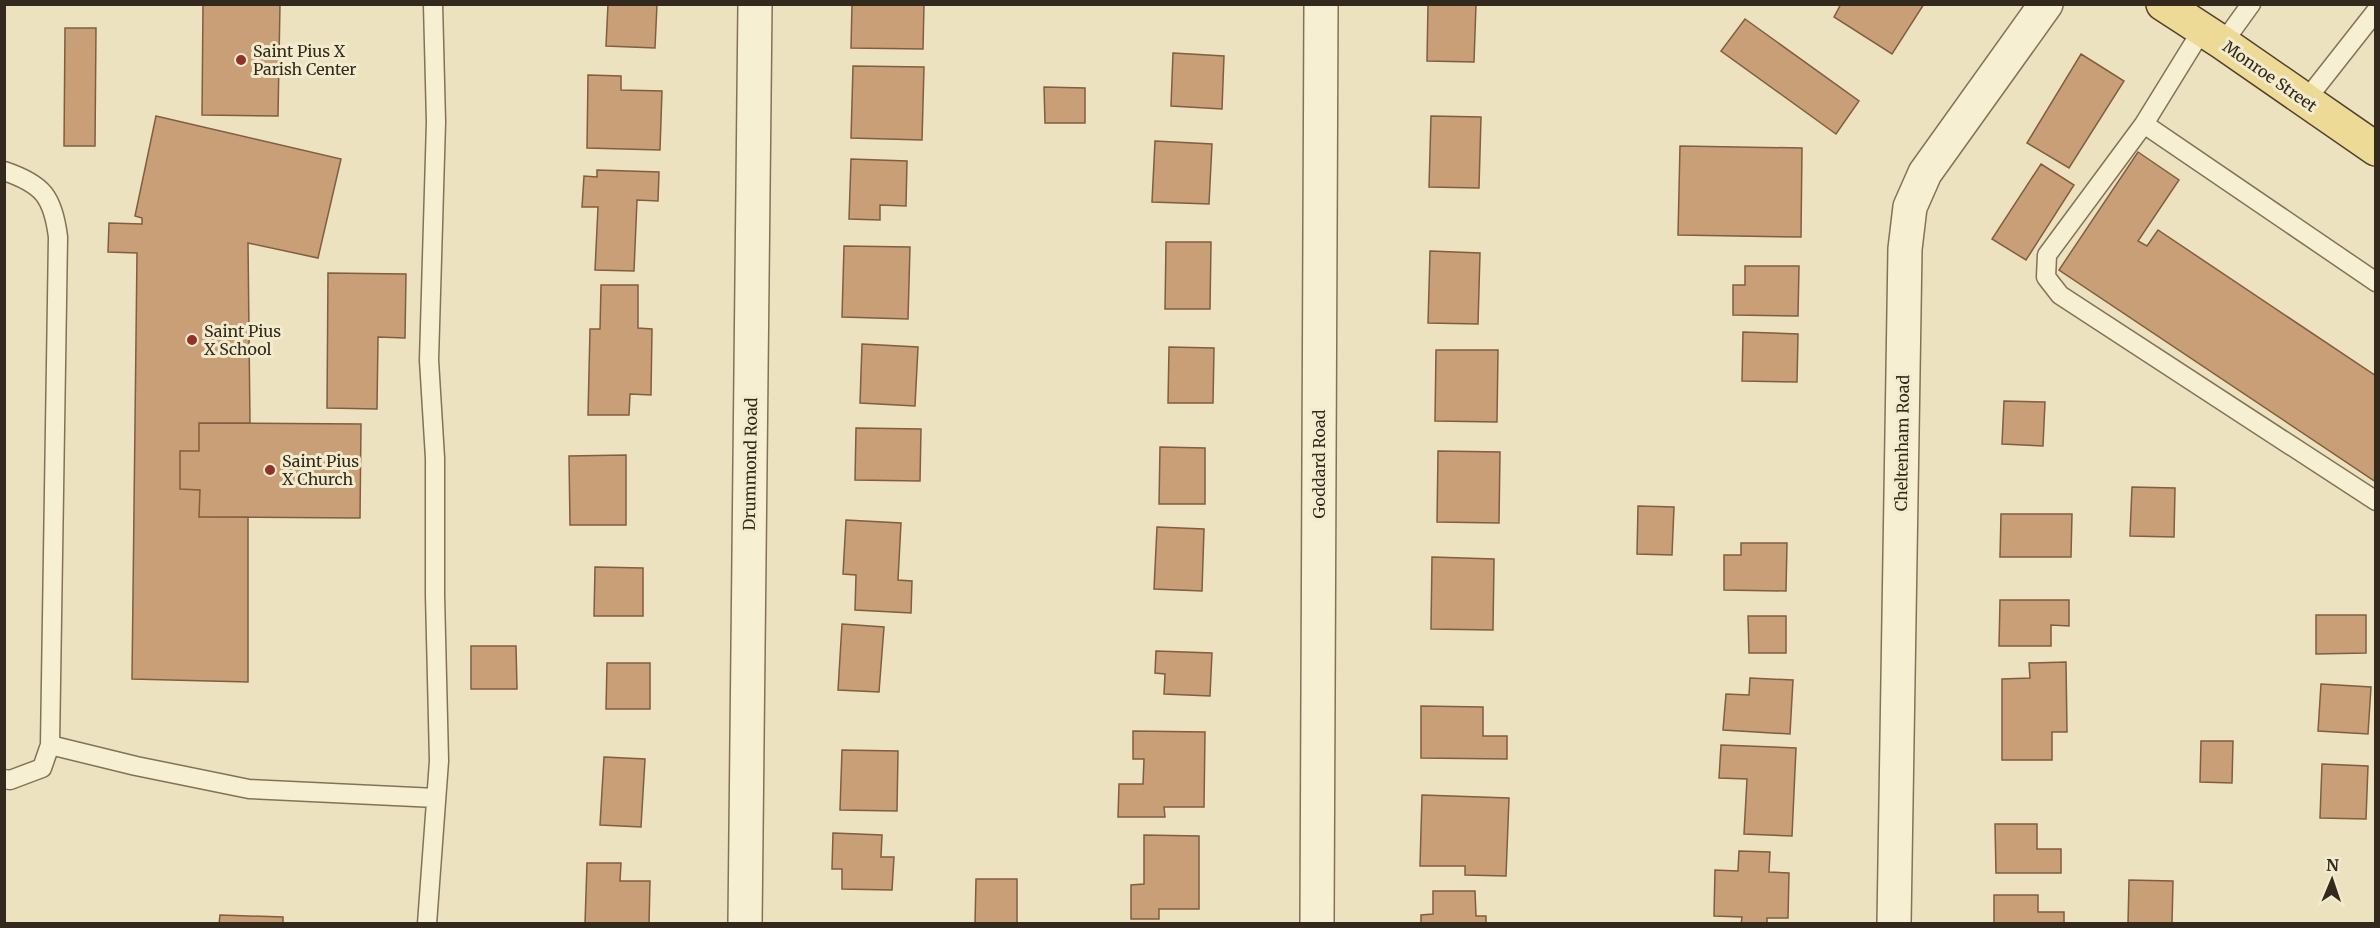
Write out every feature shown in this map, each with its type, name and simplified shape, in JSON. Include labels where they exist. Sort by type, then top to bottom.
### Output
[{"type":"main road","name":"Monroe Street","points":[[2163,4],[2376,149]]},
{"type":"street","name":"Drummond Road","points":[[745,924],[755,4]]},
{"type":"street","name":"Goddard Road","points":[[1317,924],[1321,4]]},
{"type":"street","name":"Cheltenham Road","points":[[1894,924],[1905,249],[1910,207],[1925,173],[2046,4]]},
{"type":"lane","points":[[427,924],[436,798],[439,709],[435,595],[435,458],[429,360],[436,122],[433,4]]},
{"type":"lane","points":[[2251,4],[2213,36],[2144,124],[2047,255],[2046,277],[2060,295],[2376,501]]},
{"type":"lane","points":[[2306,100],[2376,11]]},
{"type":"lane","points":[[2144,124],[2376,282]]},
{"type":"lane","points":[[4,171],[29,180],[41,191],[55,214],[58,237],[50,745],[42,768],[10,780],[4,779]]},
{"type":"lane","points":[[50,745],[249,789],[436,798]]},
{"type":"building","name":"Saint Pius X Parish Center","points":[[203,4],[280,4],[278,116],[202,115]]},
{"type":"building","points":[[608,4],[657,4],[655,48],[606,46]]},
{"type":"building","points":[[852,4],[924,4],[923,49],[851,48]]},
{"type":"building","points":[[1428,4],[1476,4],[1474,62],[1427,61]]},
{"type":"building","points":[[1841,4],[1924,4],[1892,54],[1834,17]]},
{"type":"building","points":[[1745,19],[1859,101],[1836,134],[1721,51]]},
{"type":"building","points":[[65,28],[96,28],[95,146],[64,146]]},
{"type":"building","points":[[1173,53],[1224,56],[1222,109],[1171,106]]},
{"type":"building","points":[[2081,54],[2124,81],[2069,168],[2027,143]]},
{"type":"building","points":[[853,66],[924,67],[922,140],[851,138]]},
{"type":"building","points":[[588,75],[621,76],[621,90],[662,91],[660,150],[587,148]]},
{"type":"building","points":[[1044,87],[1085,88],[1085,123],[1045,123]]},
{"type":"building","name":"Saint Pius X School","points":[[156,116],[341,159],[318,258],[248,243],[250,423],[199,423],[199,451],[180,451],[180,489],[200,490],[199,517],[248,517],[248,682],[132,679],[137,253],[108,252],[109,223],[142,224],[142,218],[135,216]]},
{"type":"building","points":[[1431,116],[1481,117],[1479,188],[1429,187]]},
{"type":"building","points":[[1155,141],[1212,144],[1209,204],[1152,202]]},
{"type":"building","points":[[1680,146],[1802,148],[1801,237],[1678,235]]},
{"type":"building","points":[[2138,152],[2179,180],[2138,241],[2147,246],[2158,230],[2376,376],[2376,482],[2059,270]]},
{"type":"building","points":[[851,159],[907,161],[906,206],[880,205],[880,220],[849,219]]},
{"type":"building","points":[[2041,164],[2074,185],[2026,260],[1992,239]]},
{"type":"building","points":[[597,170],[659,172],[658,201],[637,200],[634,271],[595,270],[598,207],[582,207],[584,176],[597,177]]},
{"type":"building","points":[[1166,242],[1211,242],[1210,309],[1165,309]]},
{"type":"building","points":[[844,246],[910,247],[908,319],[842,317]]},
{"type":"building","points":[[1430,251],[1480,253],[1478,324],[1428,323]]},
{"type":"building","points":[[1745,266],[1799,266],[1798,316],[1733,315],[1733,285],[1745,285]]},
{"type":"building","points":[[328,273],[406,274],[405,338],[378,337],[377,409],[327,408]]},
{"type":"building","points":[[601,285],[638,285],[638,328],[652,329],[651,395],[630,394],[629,415],[588,415],[590,329],[600,329]]},
{"type":"building","points":[[1743,332],[1798,334],[1797,382],[1742,381]]},
{"type":"building","points":[[862,344],[918,347],[915,406],[860,403]]},
{"type":"building","points":[[1169,347],[1214,348],[1213,403],[1168,403]]},
{"type":"building","points":[[1436,350],[1498,350],[1497,422],[1435,421]]},
{"type":"building","points":[[2004,401],[2045,402],[2043,446],[2002,444]]},
{"type":"building","name":"Saint Pius X Church","points":[[199,423],[361,424],[360,518],[199,517],[200,490],[180,489],[180,451],[199,451]]},
{"type":"building","points":[[856,428],[921,429],[920,481],[855,480]]},
{"type":"building","points":[[1160,447],[1205,448],[1205,504],[1159,504]]},
{"type":"building","points":[[1438,451],[1500,452],[1499,523],[1437,522]]},
{"type":"building","points":[[626,455],[626,525],[570,525],[569,456]]},
{"type":"building","points":[[2132,487],[2175,488],[2174,537],[2130,536]]},
{"type":"building","points":[[1638,506],[1674,507],[1672,555],[1637,554]]},
{"type":"building","points":[[2001,514],[2072,514],[2071,557],[2000,557]]},
{"type":"building","points":[[846,520],[901,523],[898,580],[912,581],[911,613],[855,610],[856,575],[843,574]]},
{"type":"building","points":[[1157,527],[1204,529],[1202,591],[1154,589]]},
{"type":"building","points":[[1741,543],[1787,543],[1786,591],[1724,590],[1724,555],[1741,555]]},
{"type":"building","points":[[1432,557],[1494,559],[1493,630],[1431,629]]},
{"type":"building","points":[[595,567],[643,568],[643,616],[594,616]]},
{"type":"building","points":[[2000,600],[2069,600],[2069,626],[2051,625],[2051,646],[1999,646]]},
{"type":"building","points":[[2316,615],[2366,615],[2366,653],[2316,654]]},
{"type":"building","points":[[1748,616],[1786,616],[1786,653],[1749,653]]},
{"type":"building","points":[[842,624],[884,627],[879,692],[838,690]]},
{"type":"building","points":[[471,646],[516,646],[517,689],[471,689]]},
{"type":"building","points":[[1156,651],[1212,653],[1210,696],[1164,694],[1165,674],[1155,673]]},
{"type":"building","points":[[2066,662],[2067,732],[2052,732],[2052,760],[2002,760],[2002,679],[2030,678],[2029,663]]},
{"type":"building","points":[[607,663],[650,663],[650,709],[606,709]]},
{"type":"building","points":[[1750,678],[1793,680],[1790,734],[1723,730],[1726,694],[1749,695]]},
{"type":"building","points":[[2321,684],[2371,687],[2368,734],[2318,731]]},
{"type":"building","points":[[1421,706],[1483,707],[1483,736],[1507,736],[1507,759],[1421,758]]},
{"type":"building","points":[[1133,731],[1205,732],[1204,807],[1164,807],[1165,817],[1118,817],[1119,784],[1143,784],[1144,759],[1133,759]]},
{"type":"building","points":[[2201,741],[2233,741],[2232,783],[2200,782]]},
{"type":"building","points":[[1721,745],[1796,748],[1792,836],[1744,834],[1747,779],[1719,778]]},
{"type":"building","points":[[842,750],[898,751],[897,811],[840,810]]},
{"type":"building","points":[[604,757],[645,759],[641,827],[600,825]]},
{"type":"building","points":[[2322,764],[2368,766],[2366,819],[2320,818]]},
{"type":"building","points":[[1422,795],[1509,798],[1506,876],[1465,875],[1465,866],[1420,866]]},
{"type":"building","points":[[1995,824],[2037,824],[2037,849],[2061,849],[2061,873],[1996,873]]},
{"type":"building","points":[[833,833],[882,835],[881,857],[894,857],[892,890],[842,889],[842,869],[832,869]]},
{"type":"building","points":[[1144,835],[1199,836],[1199,909],[1159,909],[1159,919],[1131,919],[1131,885],[1144,884]]},
{"type":"building","points":[[1739,851],[1770,852],[1769,872],[1789,873],[1788,918],[1767,918],[1767,924],[1741,924],[1742,917],[1714,916],[1715,870],[1738,871]]},
{"type":"building","points":[[587,863],[621,863],[620,881],[650,881],[649,924],[585,924]]},
{"type":"building","points":[[976,879],[1017,879],[1017,924],[975,924]]},
{"type":"building","points":[[2129,880],[2173,881],[2172,924],[2128,924]]},
{"type":"building","points":[[1433,891],[1475,891],[1476,916],[1486,916],[1486,924],[1421,924],[1421,915],[1433,914]]},
{"type":"building","points":[[1994,895],[2038,895],[2038,912],[2064,912],[2064,924],[1994,924]]},
{"type":"building","points":[[220,915],[283,917],[283,924],[219,924]]},
{"type":"place","name":"Saint Pius X Parish Center","points":[[241,60]]},
{"type":"place","name":"Saint Pius X School","points":[[192,340]]},
{"type":"place","name":"Saint Pius X Church","points":[[270,470]]}]
